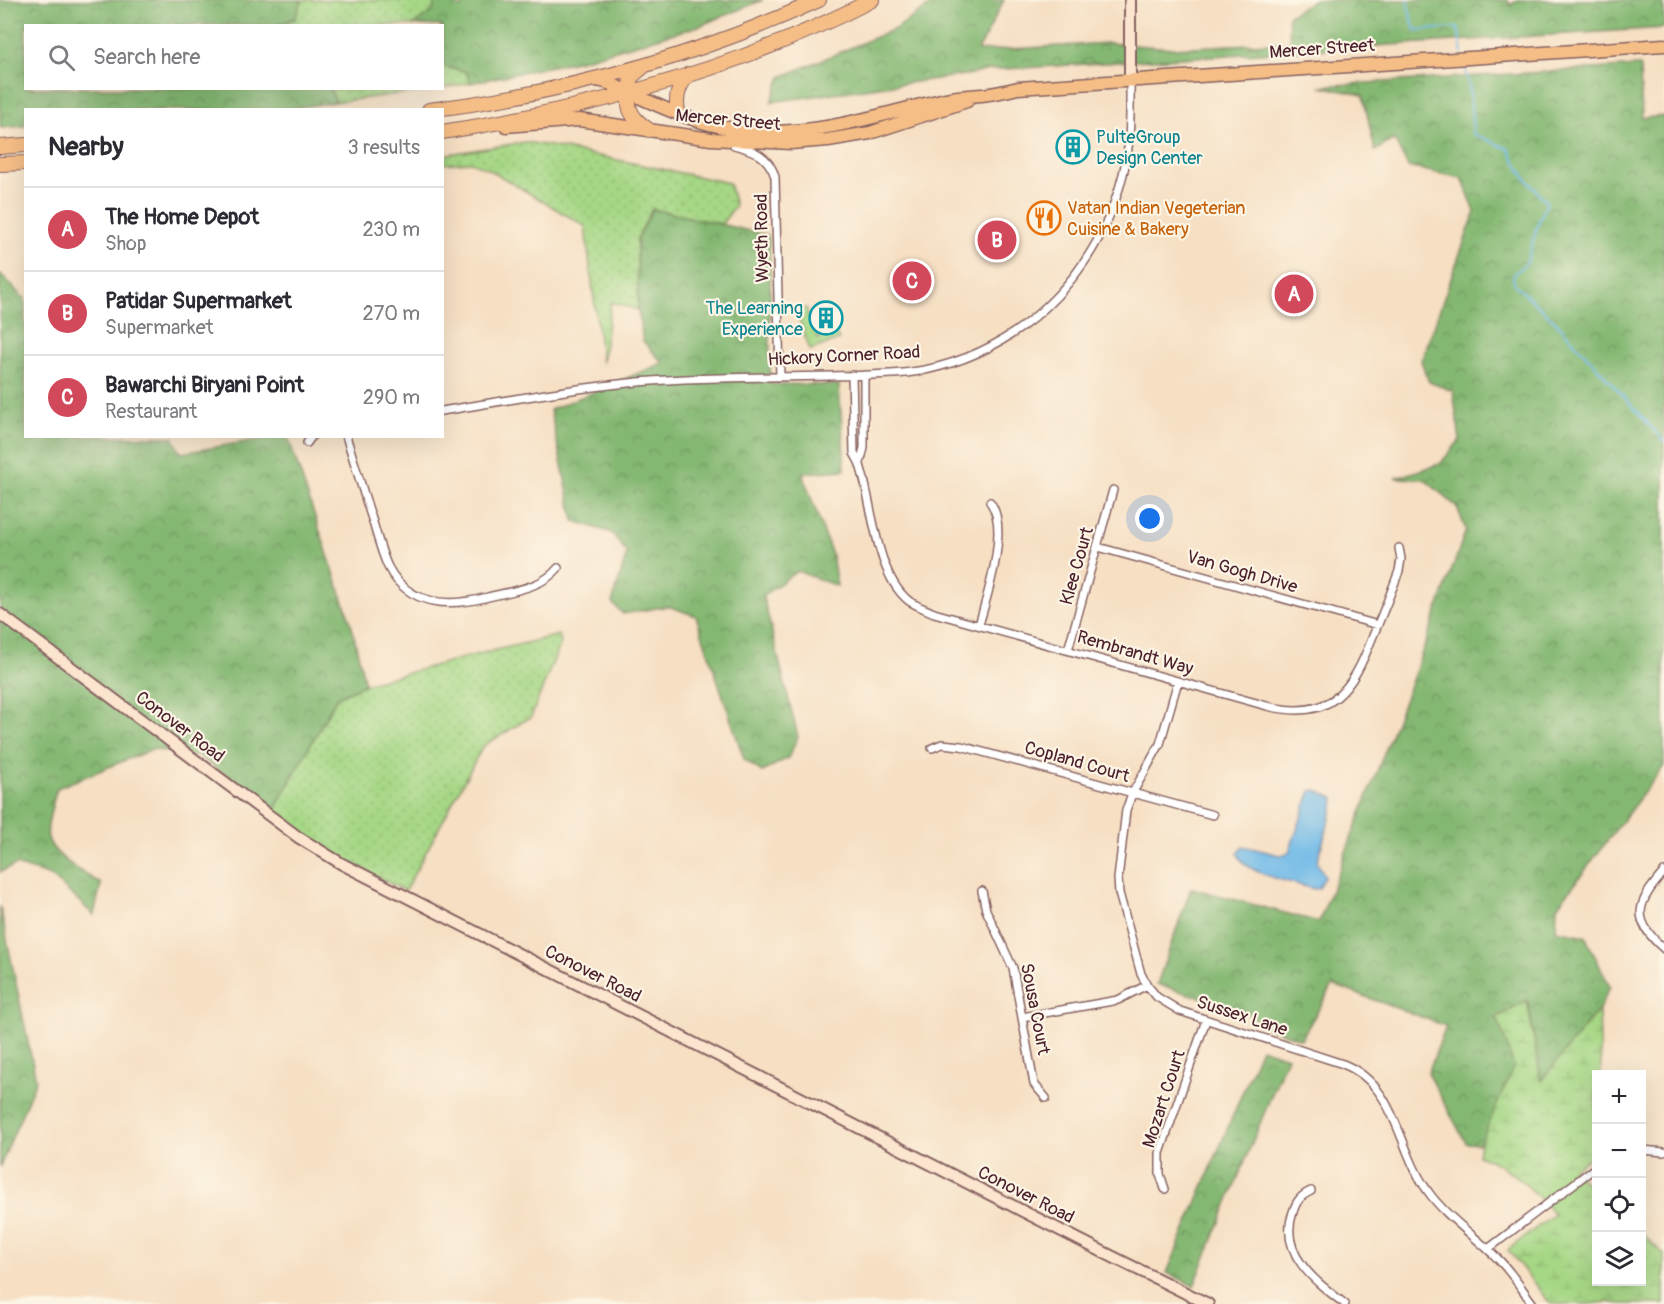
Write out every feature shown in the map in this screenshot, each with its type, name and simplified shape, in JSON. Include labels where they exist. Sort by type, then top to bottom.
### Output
[{"type":"highway","points":[[441,108],[514,96],[645,65],[721,40],[819,0]]},
{"type":"highway","points":[[444,132],[507,121],[629,92],[689,74],[791,38],[872,0]]},
{"type":"highway","points":[[645,65],[631,77],[629,111],[636,121],[649,130]]},
{"type":"highway","points":[[678,112],[677,94],[689,74]]},
{"type":"highway","points":[[0,147],[24,145]]},
{"type":"highway","points":[[0,164],[24,163]]},
{"type":"main road","name":"Mercer Street","points":[[584,80],[602,80],[698,120],[733,129],[757,132],[797,132],[843,125],[949,98],[984,95],[1018,88],[1664,45]]},
{"type":"main road","name":"Mercer Street","points":[[463,129],[579,120],[711,139],[791,143],[870,133],[984,95]]},
{"type":"street","name":"Hickory Corner Road","points":[[444,411],[629,383],[864,375],[924,370],[966,358],[997,343],[1025,325],[1059,296],[1073,279],[1096,245],[1118,193],[1128,148],[1131,0]]},
{"type":"street","name":"Wyeth Road","points":[[711,139],[751,149],[760,154],[775,177],[780,377]]},
{"type":"street","name":"Rembrandt Way","points":[[852,375],[853,450],[860,463],[875,531],[893,584],[917,606],[1284,710],[1302,710],[1314,708],[1338,696],[1352,682],[1399,572],[1401,559],[1399,548]]},
{"type":"street","name":"Rembrandt Way","points":[[860,463],[864,448],[864,375]]},
{"type":"street","points":[[307,443],[311,438]]},
{"type":"street","points":[[347,438],[386,561],[398,580],[416,594],[437,602],[460,604],[540,583],[552,576],[558,568]]},
{"type":"street","name":"Klee Court","points":[[1068,650],[1113,490]]},
{"type":"street","points":[[979,625],[993,573],[996,545],[998,520],[990,502]]},
{"type":"street","name":"Van Gogh Drive","points":[[1098,547],[1378,625]]},
{"type":"street","name":"Conover Road","points":[[0,614],[298,837],[342,864],[1208,1304]]},
{"type":"street","name":"Sussex Lane","points":[[1178,681],[1160,744],[1132,794],[1125,816],[1119,864],[1119,886],[1138,967],[1147,985],[1157,997],[1175,1009],[1343,1064],[1358,1070],[1370,1079],[1384,1099],[1424,1187],[1434,1200],[1502,1263],[1533,1304]]},
{"type":"street","name":"Copland Court","points":[[932,748],[942,744],[961,746],[1213,815]]},
{"type":"street","points":[[1664,873],[1646,894],[1641,911],[1647,932],[1664,949]]},
{"type":"street","name":"Sousa Court","points":[[982,891],[986,909],[1013,968],[1034,1084],[1046,1098]]},
{"type":"street","points":[[1022,1017],[1118,1000],[1147,985]]},
{"type":"street","name":"Mozart Court","points":[[1165,1189],[1160,1168],[1160,1153],[1206,1020]]},
{"type":"street","points":[[1646,1150],[1664,1152]]},
{"type":"street","points":[[1488,1249],[1592,1170]]},
{"type":"street","points":[[1311,1191],[1300,1197],[1291,1216],[1290,1229],[1293,1247],[1307,1273],[1345,1304]]},
{"type":"green space","points":[[0,0],[302,0],[295,19],[278,24],[24,24],[24,90],[330,90],[336,102],[293,108],[24,108],[24,126],[0,128]]},
{"type":"green space","points":[[302,0],[435,0],[433,11],[415,24],[281,24],[295,19]]},
{"type":"green space","points":[[435,0],[453,0],[460,8],[468,0],[763,0],[699,26],[581,60],[471,83],[466,72],[444,66],[444,24],[415,24],[433,11]]},
{"type":"green space","points":[[938,0],[1004,0],[978,51],[1108,43],[1173,48],[1290,42],[1288,16],[1313,0],[1508,0],[1510,5],[1518,0],[1664,0],[1664,28],[989,70],[771,102],[781,77],[895,29]]},
{"type":"green space","points":[[444,66],[466,72],[471,83],[444,88]]},
{"type":"green space","points":[[1640,66],[1642,118],[1664,116],[1664,766],[1557,907],[1556,930],[1585,936],[1610,987],[1599,1009],[1541,1082],[1528,1001],[1515,1066],[1480,1144],[1466,1143],[1428,1073],[1446,1026],[1333,985],[1301,1039],[1268,1028],[1246,1012],[1157,984],[1191,888],[1319,922],[1411,683],[1466,530],[1457,507],[1424,479],[1395,478],[1440,464],[1460,440],[1453,391],[1429,382],[1421,361],[1475,212],[1462,178],[1408,167],[1394,139],[1375,151],[1363,95],[1319,86]]},
{"type":"green space","points":[[330,90],[431,90],[336,102]]},
{"type":"green space","points":[[525,142],[545,145],[729,183],[735,206],[722,224],[652,209],[637,239],[638,310],[611,302],[602,364],[585,226],[488,169],[471,162],[444,164],[444,155]]},
{"type":"green space","points":[[653,209],[768,235],[771,384],[839,385],[845,470],[802,473],[832,555],[837,586],[797,571],[763,596],[798,737],[788,758],[762,772],[744,759],[696,616],[668,606],[623,614],[612,603],[627,553],[612,533],[574,521],[550,410],[663,363],[643,341],[638,310],[637,239]]},
{"type":"green space","points":[[0,273],[24,298],[24,438],[174,438],[181,453],[268,438],[288,438],[351,623],[365,684],[337,697],[273,812],[197,754],[185,763],[173,753],[153,749],[57,788],[49,820],[48,838],[63,858],[101,884],[94,915],[51,876],[16,865],[0,872]]},
{"type":"green space","points":[[806,308],[818,339],[836,333],[839,340],[810,350],[796,311]]},
{"type":"green space","points":[[559,635],[561,642],[531,717],[483,746],[405,891],[318,846],[273,812],[337,697],[365,684]]},
{"type":"green space","points":[[0,906],[36,1080],[0,1167]]},
{"type":"green space","points":[[1527,1000],[1541,1081],[1599,1009],[1601,1070],[1592,1070],[1592,1156],[1572,1170],[1592,1188],[1592,1286],[1646,1286],[1646,1238],[1664,1254],[1664,1304],[1607,1302],[1550,1304],[1508,1250],[1554,1214],[1520,1179],[1478,1155],[1480,1144],[1514,1066],[1497,1017]]},
{"type":"green space","points":[[1261,1048],[1287,1057],[1194,1286],[1167,1273]]},
{"type":"water","points":[[1316,790],[1334,798],[1335,801],[1317,862],[1325,876],[1319,888],[1315,889],[1270,877],[1249,867],[1238,853],[1243,846],[1280,855],[1289,852],[1311,791]]},
{"type":"waterway","points":[[1409,0],[1408,6],[1415,30],[1458,28],[1462,53]]},
{"type":"waterway","points":[[1464,62],[1470,91],[1473,134],[1509,149],[1523,175],[1547,203],[1539,220],[1527,262],[1513,275],[1514,284],[1556,322],[1664,441]]},
{"type":"place","name":"PulteGroup Design Center","points":[[1073,147]]},
{"type":"place","name":"Vatan Indian Vegeterian Cuisine & Bakery","points":[[1044,218]]},
{"type":"place","name":"Patidar Supermarket","points":[[997,240]]},
{"type":"place","name":"Bawarchi Biryani Point","points":[[912,281]]},
{"type":"place","name":"The Home Depot","points":[[1294,294]]},
{"type":"place","name":"The Learning Experience","points":[[826,318]]}]
